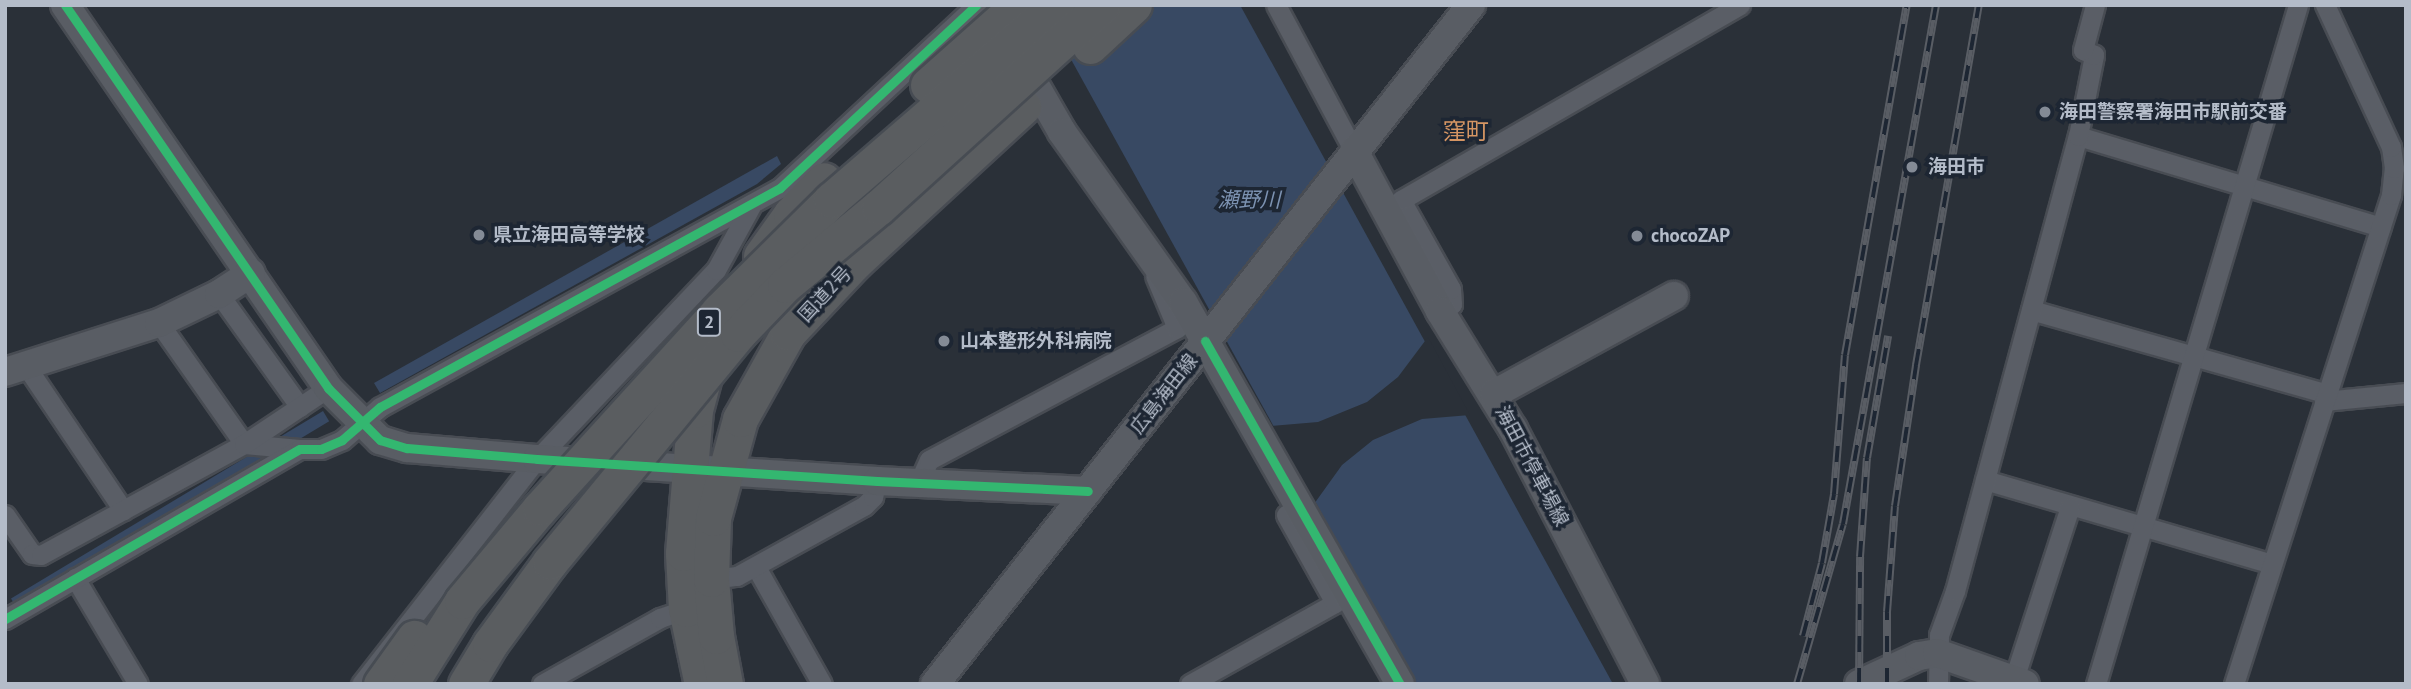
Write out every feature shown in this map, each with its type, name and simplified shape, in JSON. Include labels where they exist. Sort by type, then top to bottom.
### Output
[{"type":"highway","name":"国道2号","points":[[725,684],[716,636],[711,579],[713,518],[695,410],[714,338],[749,273],[791,214],[828,190],[1018,5]]},
{"type":"highway","name":"2","points":[[410,684],[462,601],[540,508],[828,190],[1057,5]]},
{"type":"highway","name":"2","points":[[439,684],[549,541],[656,430],[785,285],[878,207],[1102,5]]},
{"type":"highway","name":"国道2号","points":[[701,684],[686,608],[684,553],[707,471],[740,419],[788,333],[855,262],[1134,5]]},
{"type":"highway","points":[[381,684],[480,550],[618,396],[710,302],[828,190]]},
{"type":"highway","points":[[466,684],[490,644],[550,562],[656,430]]},
{"type":"highway","points":[[716,636],[736,667],[743,684]]},
{"type":"street","points":[[159,323],[250,445],[321,449],[342,440],[380,407],[780,188],[976,5]]},
{"type":"street","points":[[989,5],[1062,132],[1153,257],[1212,330],[1318,555],[1335,603],[1191,684]]},
{"type":"street","name":"広島海田線","points":[[935,684],[1471,5]]},
{"type":"street","points":[[1440,311],[1452,303],[1451,289],[1401,200],[1740,5]]},
{"type":"street","points":[[1938,684],[1939,635],[1955,591],[2078,135],[2094,55],[2083,50],[2095,5]]},
{"type":"street","points":[[2096,684],[2298,5]]},
{"type":"street","points":[[2234,684],[2400,166],[2325,5]]},
{"type":"street","points":[[1277,6],[1348,159],[1494,394]]},
{"type":"street","points":[[72,8],[327,388],[360,424],[380,440],[407,448],[537,459],[877,481],[1088,491]]},
{"type":"street","points":[[2078,135],[2381,227]]},
{"type":"street","points":[[361,684],[537,459],[716,270],[751,206]]},
{"type":"street","points":[[919,482],[929,460],[1177,328],[1156,283],[1153,257]]},
{"type":"street","points":[[123,510],[15,369],[159,323],[219,294],[251,273]]},
{"type":"street","points":[[219,294],[300,407]]},
{"type":"street","name":"海田市停車場線","points":[[1645,684],[1494,394],[1674,296]]},
{"type":"street","points":[[2031,310],[2325,397],[2406,393]]},
{"type":"street","points":[[5,515],[32,554],[41,555],[250,445],[327,388]]},
{"type":"street","points":[[5,619],[193,506],[295,449]]},
{"type":"street","points":[[475,684],[635,465]]},
{"type":"street","points":[[1985,480],[2272,564]]},
{"type":"street","points":[[711,579],[737,576],[756,567],[864,506],[873,497],[877,481]]},
{"type":"street","points":[[179,483],[193,506]]},
{"type":"street","points":[[1859,684],[1919,656],[1937,653],[2020,682],[2070,507]]},
{"type":"street","points":[[1286,515],[1318,555],[1399,684]]},
{"type":"street","points":[[756,567],[822,684]]},
{"type":"street","points":[[75,578],[138,684]]},
{"type":"street","points":[[542,684],[660,618],[686,608]]},
{"type":"water","name":"瀬野川","points":[[1041,5],[1240,5],[1613,684],[1416,684]]},
{"type":"water","points":[[777,156],[781,164],[757,184],[380,393],[374,383]]},
{"type":"water","points":[[323,411],[329,421],[17,609],[11,598]]},
{"type":"pier","points":[[1428,337],[1470,415],[1422,419],[1373,440],[1342,465],[1314,504],[1271,426],[1318,422],[1367,402],[1398,377]]},
{"type":"railway","points":[[1803,636],[1822,563],[1834,494],[1845,355],[1907,5]]},
{"type":"railway","points":[[1797,684],[1843,524],[1936,5]]},
{"type":"railway","points":[[1887,684],[1887,612],[1895,506],[1916,365],[1979,5]]},
{"type":"railway","points":[[1859,684],[1860,557],[1867,458],[1888,336]]},
{"type":"cycle path","points":[[65,5],[328,388],[380,440],[407,448],[537,459],[877,481],[1088,491]]},
{"type":"cycle path","points":[[5,619],[300,449],[321,449],[342,440],[380,407],[780,188],[976,5]]},
{"type":"cycle path","points":[[1205,341],[1400,684]]},
{"type":"place","name":"海田警察署海田市駅前交番","points":[[2045,112]]},
{"type":"place","name":"海田市","points":[[1912,167]]},
{"type":"place","name":"県立海田高等学校","points":[[479,235]]},
{"type":"place","name":"chocoZAP","points":[[1637,236]]},
{"type":"place","name":"山本整形外科病院","points":[[944,341]]},
{"type":"district","name":"窪町","points":[[1466,131]]}]
